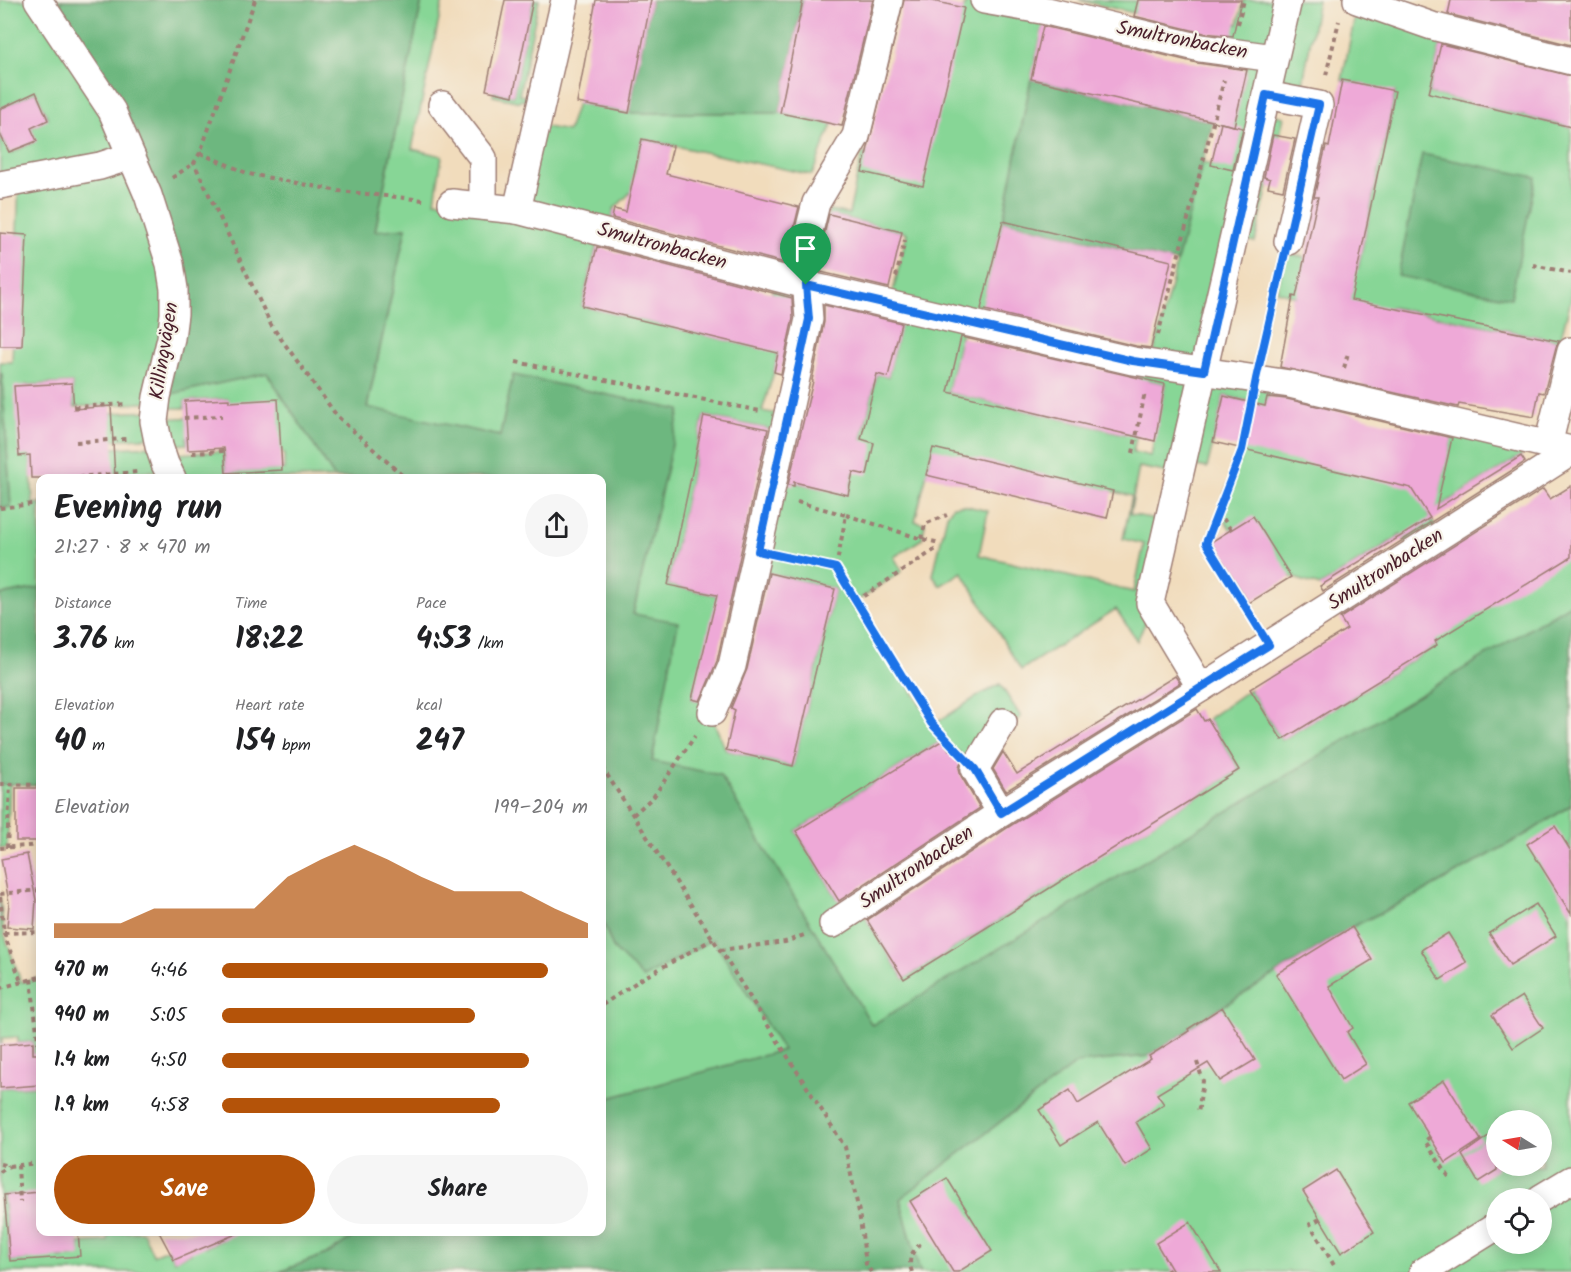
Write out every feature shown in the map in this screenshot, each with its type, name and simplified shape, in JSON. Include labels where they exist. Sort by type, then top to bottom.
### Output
[{"type":"street","name":"Killingvägen","points":[[38,0],[111,111],[157,219],[170,264],[174,289],[174,314],[156,419]]},
{"type":"street","points":[[517,210],[565,0]]},
{"type":"street","points":[[712,712],[732,666],[809,319],[804,251],[816,202],[856,136],[890,0]]},
{"type":"street","name":"Smultronbacken","points":[[984,0],[1047,11],[1201,48],[1274,58]]},
{"type":"street","name":"Smultronbacken","points":[[1201,688],[1150,603],[1288,0]]},
{"type":"street","points":[[1357,0],[1432,26],[1571,61]]},
{"type":"street","points":[[1266,95],[1319,105],[1288,241]]},
{"type":"street","points":[[442,105],[483,158],[483,206]]},
{"type":"street","points":[[0,185],[100,166],[131,156]]},
{"type":"street","name":"Smultronbacken","points":[[452,203],[517,210],[806,285],[1151,364],[1290,384],[1563,449]]},
{"type":"street","points":[[1563,449],[1571,351]]},
{"type":"street","points":[[156,419],[165,464],[170,474]]},
{"type":"street","name":"Smultronbacken","points":[[833,924],[1001,813],[1269,645],[1563,449]]},
{"type":"street","points":[[1001,813],[975,769],[1003,722]]},
{"type":"street","points":[[1552,1191],[1571,1180]]},
{"type":"street","points":[[1423,1272],[1486,1233]]},
{"type":"path","points":[[255,0],[194,164],[271,325],[337,416],[401,474]]},
{"type":"path","points":[[1327,72],[1339,20]]},
{"type":"path","points":[[1133,453],[1151,364],[1231,52]]},
{"type":"path","points":[[200,153],[249,174],[269,178],[339,191],[452,203]]},
{"type":"path","points":[[890,304],[905,240]]},
{"type":"path","points":[[1269,645],[1246,603],[1206,543],[1242,450],[1288,241]]},
{"type":"path","points":[[1533,265],[1571,273]]},
{"type":"path","points":[[516,362],[787,416]]},
{"type":"path","points":[[74,407],[156,419],[222,416]]},
{"type":"path","points":[[76,442],[156,419]]},
{"type":"path","points":[[770,494],[940,545],[856,601]]},
{"type":"path","points":[[0,508],[36,504]]},
{"type":"path","points":[[1218,510],[1231,530]]},
{"type":"path","points":[[846,515],[836,568],[931,723],[975,769]]},
{"type":"path","points":[[922,539],[925,524],[947,515]]},
{"type":"path","points":[[758,551],[836,568]]},
{"type":"path","points":[[633,815],[654,796],[712,712]]},
{"type":"path","points":[[606,773],[845,1147],[859,1212],[866,1264],[872,1272]]},
{"type":"path","points":[[0,784],[36,785]]},
{"type":"path","points":[[7,848],[10,784]]},
{"type":"path","points":[[0,848],[36,844]]},
{"type":"path","points":[[21,982],[4,933],[0,896],[36,891]]},
{"type":"path","points":[[720,950],[785,942],[833,924]]},
{"type":"path","points":[[4,933],[36,933]]},
{"type":"path","points":[[606,1002],[643,978],[713,939]]},
{"type":"path","points":[[0,988],[36,978]]},
{"type":"path","points":[[31,979],[36,1023]]},
{"type":"path","points":[[1197,1062],[1203,1081],[1198,1113]]},
{"type":"path","points":[[1430,1137],[1425,1141],[1451,1180]]},
{"type":"path","points":[[0,1164],[9,1166],[36,1163]]},
{"type":"path","points":[[18,1165],[20,1202]]},
{"type":"path","points":[[0,1172],[9,1166]]},
{"type":"path","points":[[1320,1218],[1310,1224],[1335,1267]]},
{"type":"path","points":[[912,1272],[910,1267],[912,1252],[924,1242]]},
{"type":"path","points":[[1166,1272],[1171,1269]]},
{"type":"green space","points":[[0,0],[62,0],[53,22],[73,52],[170,264],[157,397],[267,373],[332,474],[170,474],[167,470],[82,474],[113,448],[159,446],[162,455],[224,451],[226,473],[284,469],[284,453],[228,399],[185,401],[185,408],[156,408],[156,402],[74,407],[72,383],[26,385],[33,504],[36,504],[36,589],[0,595],[0,508],[11,507],[0,362],[12,362],[19,182],[0,185],[0,134],[10,154],[36,141],[31,128],[48,119],[36,92],[0,109]]},
{"type":"green space","points":[[62,0],[422,0],[375,231],[406,228],[367,407],[500,436],[513,375],[680,410],[633,614],[678,622],[652,761],[720,775],[872,1025],[1571,604],[1571,805],[1528,833],[1421,893],[1352,927],[1189,1027],[1189,1031],[1149,1056],[1077,1063],[900,1199],[920,1272],[279,1272],[329,1253],[354,1236],[606,1236],[606,1099],[783,1050],[713,939],[643,978],[613,948],[606,930],[606,474],[332,474],[267,373],[157,397],[171,338],[148,195],[53,22]]},
{"type":"green space","points":[[422,0],[443,0],[412,149],[442,156],[435,201],[517,210],[536,125],[568,131],[577,103],[629,113],[780,113],[832,124],[812,175],[642,139],[631,192],[614,209],[611,222],[600,232],[582,306],[759,348],[773,289],[791,293],[774,372],[762,411],[787,416],[784,432],[704,416],[668,585],[721,596],[692,699],[705,702],[726,750],[793,766],[835,589],[768,573],[766,580],[752,576],[775,473],[790,476],[789,481],[848,494],[877,374],[888,377],[904,308],[890,304],[907,233],[833,215],[827,238],[823,237],[829,210],[849,214],[862,153],[866,154],[964,8],[967,0],[983,0],[1047,11],[1003,221],[978,325],[961,335],[948,392],[1125,434],[1139,376],[1131,374],[1151,364],[1202,163],[1224,167],[1249,60],[1231,52],[1235,37],[1079,0],[1138,1],[1238,24],[1244,0],[1318,0],[1303,83],[1270,77],[1262,112],[1284,117],[1255,242],[1234,238],[1204,371],[1290,384],[1286,398],[1268,394],[1255,451],[1439,493],[1452,436],[1432,431],[1436,418],[1523,438],[1521,456],[1428,514],[1440,535],[1413,552],[1400,534],[1320,586],[1291,577],[1231,530],[1218,510],[1242,450],[1252,402],[1224,396],[1207,468],[1183,463],[1180,475],[1139,467],[1130,514],[1169,522],[1146,621],[1137,641],[1116,609],[1021,670],[962,572],[940,586],[933,575],[947,515],[953,506],[963,505],[988,511],[979,555],[1134,592],[1144,544],[1123,539],[1132,496],[933,449],[915,521],[925,524],[922,539],[894,557],[902,571],[857,601],[933,725],[1000,684],[1021,717],[1015,721],[975,769],[958,751],[953,755],[943,740],[796,831],[847,914],[859,907],[904,979],[1058,883],[1027,832],[1084,866],[1239,770],[1208,719],[1250,689],[1282,740],[1437,645],[1405,593],[1571,557],[1571,604],[872,1026],[773,862],[652,762],[677,623],[633,614],[679,410],[513,376],[500,436],[367,408],[406,228],[375,232]],"holes":[[[1148,380],[1165,384],[1151,456],[1133,452]]]},
{"type":"green space","points":[[533,0],[539,0],[519,95],[534,98],[532,102],[521,100],[520,102],[493,96],[494,92],[513,96]]},
{"type":"green space","points":[[651,0],[803,0],[780,113],[629,113]]},
{"type":"green space","points":[[1358,0],[1442,40],[1429,93],[1571,127],[1571,299],[1560,341],[1390,307],[1374,388],[1364,386],[1377,323],[1341,305],[1277,291],[1285,253],[1358,268],[1395,92],[1342,80]]},
{"type":"green space","points":[[1031,79],[1213,122],[1177,262],[1003,221]]},
{"type":"green space","points":[[1422,154],[1536,177],[1511,298],[1398,276]]},
{"type":"green space","points":[[0,374],[2,374],[11,507],[0,508]]},
{"type":"green space","points":[[155,411],[155,419],[222,416],[223,434],[187,437],[187,444],[159,446],[157,437],[76,442],[111,413]]},
{"type":"green space","points":[[36,589],[36,785],[0,784],[0,595]]},
{"type":"green space","points":[[0,784],[10,784],[7,848],[0,848]]},
{"type":"green space","points":[[1571,805],[1571,1272],[920,1272],[900,1199],[1077,1063],[1149,1056],[1189,1031],[1189,1027],[1352,927],[1421,893],[1528,833]]},
{"type":"green space","points":[[0,897],[4,933],[21,982],[36,978],[34,1074],[33,1042],[18,1043],[18,1037],[2,1038],[0,1045]]},
{"type":"green space","points":[[606,930],[613,948],[713,939],[783,1050],[606,1099]]},
{"type":"green space","points":[[36,1084],[36,1214],[26,1215],[15,1202],[14,1194],[3,1195],[10,1261],[31,1259],[58,1244],[59,1258],[80,1256],[79,1243],[108,1241],[108,1236],[145,1236],[153,1255],[167,1249],[174,1260],[191,1253],[186,1241],[196,1236],[201,1236],[206,1247],[224,1239],[223,1236],[354,1236],[329,1253],[279,1272],[0,1272],[0,1088],[35,1086]]},
{"type":"building","points":[[505,0],[533,0],[513,96],[486,90]]},
{"type":"building","points":[[596,0],[651,0],[629,113],[577,103]]},
{"type":"building","points":[[803,0],[873,0],[842,126],[780,113]]},
{"type":"building","points":[[904,0],[928,0],[964,8],[923,186],[862,172]]},
{"type":"building","points":[[1138,0],[1241,0],[1233,36],[1204,33],[1134,16]]},
{"type":"building","points":[[1451,0],[1571,0],[1571,45],[1448,14]]},
{"type":"building","points":[[1043,26],[1197,63],[1247,70],[1234,126],[1031,79]]},
{"type":"building","points":[[1441,44],[1571,76],[1571,127],[1429,93]]},
{"type":"building","points":[[1342,80],[1395,91],[1351,300],[1559,341],[1544,393],[1539,392],[1534,417],[1459,404],[1458,407],[1280,367],[1293,296],[1296,297],[1318,197],[1314,197],[1326,146],[1329,147]]},
{"type":"building","points":[[36,92],[48,120],[31,128],[37,141],[9,152],[0,134],[0,109]]},
{"type":"building","points":[[1221,123],[1243,128],[1233,170],[1211,165]]},
{"type":"building","points":[[1273,135],[1295,139],[1283,190],[1268,187],[1270,179],[1264,177]]},
{"type":"building","points":[[642,139],[673,146],[666,174],[799,207],[789,248],[789,264],[612,218],[614,209],[626,212]]},
{"type":"building","points":[[829,214],[902,232],[889,288],[821,272],[820,252]]},
{"type":"building","points":[[1003,221],[1171,261],[1151,348],[981,309]]},
{"type":"building","points":[[0,233],[27,235],[22,346],[0,346]]},
{"type":"building","points":[[597,247],[792,298],[793,318],[781,374],[774,372],[778,353],[582,306]]},
{"type":"building","points":[[824,305],[901,323],[888,377],[877,374],[861,439],[874,443],[867,475],[853,472],[848,495],[794,482],[794,486],[788,485],[813,381],[824,322]]},
{"type":"building","points":[[961,337],[1165,384],[1155,441],[948,392]]},
{"type":"building","points":[[72,383],[74,409],[111,406],[115,474],[36,474],[36,478],[31,478],[30,455],[19,456],[14,386]]},
{"type":"building","points":[[1224,396],[1265,406],[1267,397],[1287,399],[1452,438],[1436,509],[1521,456],[1525,462],[1323,591],[1320,586],[1430,518],[1411,488],[1213,442]]},
{"type":"building","points":[[229,399],[229,402],[278,399],[282,470],[226,473],[224,448],[188,450],[185,401]]},
{"type":"building","points":[[704,416],[768,429],[717,661],[700,701],[692,699],[717,595],[668,585]]},
{"type":"building","points":[[933,448],[1113,491],[1107,518],[926,475]]},
{"type":"building","points":[[1571,486],[1571,557],[1435,641],[1437,645],[1282,740],[1250,689],[1347,629],[1340,618],[1543,489],[1550,499]]},
{"type":"building","points":[[1253,516],[1291,577],[1249,603],[1211,542]]},
{"type":"building","points":[[769,573],[835,589],[793,766],[726,750],[735,710],[731,708],[747,669]]},
{"type":"building","points":[[1175,676],[1180,683],[1006,791],[993,769],[1003,752],[1017,774]]},
{"type":"building","points":[[1197,709],[1204,721],[1208,719],[1239,770],[904,979],[867,920],[1010,826]]},
{"type":"building","points":[[943,740],[949,750],[952,748],[956,753],[958,752],[962,759],[959,768],[961,776],[980,808],[839,901],[796,831]]},
{"type":"building","points":[[16,788],[36,788],[36,841],[16,841]]},
{"type":"building","points":[[1555,826],[1571,851],[1571,914],[1527,844]]},
{"type":"building","points":[[27,854],[36,900],[34,929],[7,927],[9,902],[1,859]]},
{"type":"building","points":[[1536,904],[1556,936],[1510,965],[1489,933]]},
{"type":"building","points":[[1352,927],[1372,960],[1329,986],[1353,1028],[1347,1032],[1366,1064],[1341,1080],[1276,974]]},
{"type":"building","points":[[1448,933],[1467,963],[1440,980],[1421,950]]},
{"type":"building","points":[[1522,996],[1543,1028],[1513,1048],[1492,1015]]},
{"type":"building","points":[[1222,1007],[1255,1060],[1220,1081],[1208,1063],[1157,1094],[1164,1104],[1136,1122],[1152,1149],[1125,1166],[1098,1122],[1061,1145],[1039,1110],[1070,1090],[1078,1104],[1151,1059],[1149,1056]]},
{"type":"building","points":[[33,1042],[33,1054],[36,1054],[36,1085],[0,1088],[0,1045]]},
{"type":"building","points":[[1444,1080],[1481,1140],[1446,1163],[1408,1102]]},
{"type":"building","points":[[1486,1138],[1488,1176],[1478,1182],[1462,1155]]},
{"type":"building","points":[[1336,1170],[1374,1232],[1341,1253],[1303,1191]]},
{"type":"building","points":[[947,1178],[992,1251],[958,1272],[953,1272],[910,1201]]},
{"type":"building","points":[[36,1192],[36,1236],[78,1236],[80,1256],[10,1261],[4,1195]]},
{"type":"building","points":[[1190,1222],[1221,1272],[1173,1272],[1156,1243]]},
{"type":"building","points":[[161,1236],[231,1236],[174,1260]]},
{"type":"route","points":[[1266,95],[1319,105],[1256,379],[1242,450],[1206,543],[1269,645],[1001,813],[975,769],[931,723],[836,568],[758,551],[809,319],[806,285],[1133,361],[1204,371],[1266,95]]}]
